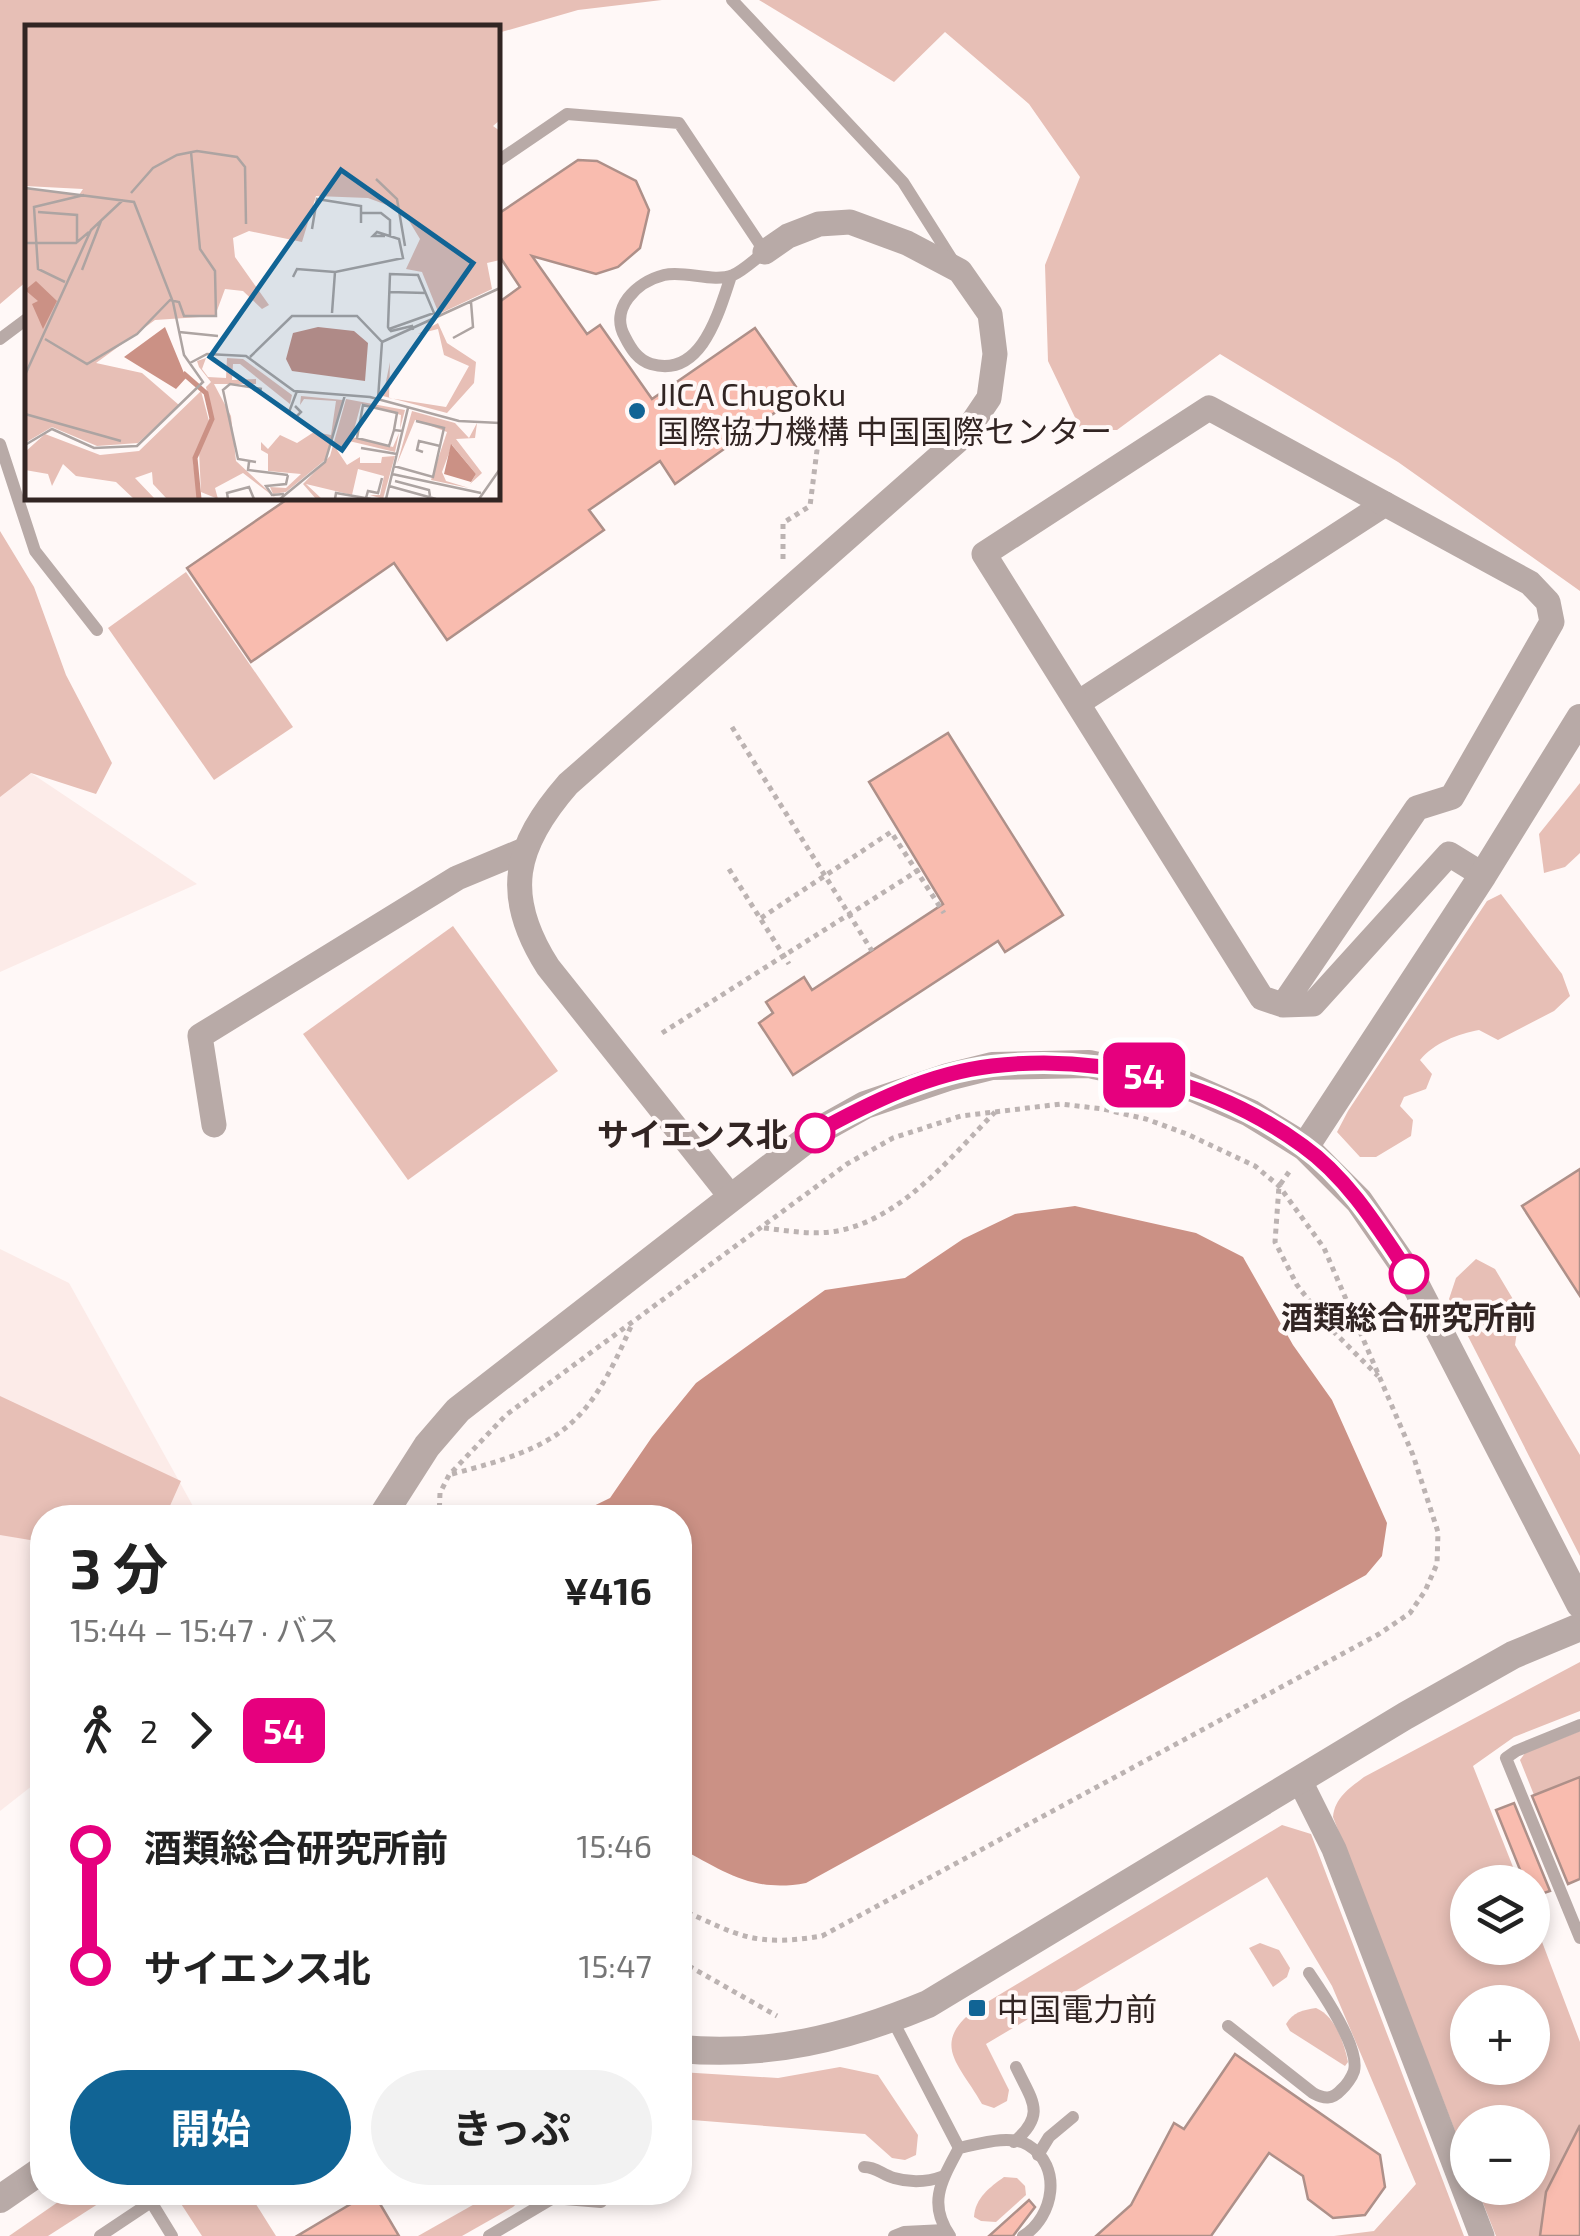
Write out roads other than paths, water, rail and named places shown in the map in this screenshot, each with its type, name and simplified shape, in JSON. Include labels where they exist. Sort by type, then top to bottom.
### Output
[{"type":"street","points":[[731,1197],[534,946],[520,898],[524,850],[541,815],[568,784],[964,435],[989,398],[995,354],[990,314],[960,272],[907,243],[850,222],[819,224],[788,236],[765,252]]},
{"type":"street","points":[[1282,1004],[1417,808],[1452,797],[1552,622],[1548,602],[1530,583],[1208,408],[984,554],[1262,998],[1282,1004],[1313,1004],[1448,854],[1483,876]]},
{"type":"street","points":[[1078,703],[1385,504]]},
{"type":"street","points":[[1305,1147],[1483,876],[1580,718]]},
{"type":"street","points":[[214,1125],[200,1036],[457,878],[524,850]]},
{"type":"street","points":[[389,1505],[427,1446],[458,1410],[815,1133],[865,1105],[948,1076],[992,1066],[1089,1064],[1186,1085],[1250,1114],[1305,1147],[1359,1201],[1412,1278],[1580,1604]]},
{"type":"street","points":[[692,2050],[715,2052],[810,2042],[866,2030],[943,1995],[1513,1655],[1580,1627]]},
{"type":"street","points":[[1300,1780],[1334,1849],[1482,2236]]},
{"type":"street","points":[[0,2199],[30,2178]]},
{"type":"lane","points":[[732,0],[904,182],[960,272]]},
{"type":"lane","points":[[500,159],[567,114],[679,123],[765,252],[732,276],[711,332],[696,352],[662,367],[645,362],[632,350],[620,329],[619,312],[627,298],[664,275],[732,276]]},
{"type":"lane","points":[[0,340],[25,320]]},
{"type":"lane","points":[[0,444],[35,551],[97,630]]},
{"type":"lane","points":[[1580,1725],[1506,1758],[1580,1938]]},
{"type":"lane","points":[[1228,2026],[1313,2094],[1334,2096],[1345,2087],[1354,2070],[1354,2055],[1328,2000],[1308,1972]]},
{"type":"lane","points":[[892,2019],[959,2148]]},
{"type":"lane","points":[[1014,2142],[1032,2127],[1036,2107],[1016,2067]]},
{"type":"lane","points":[[1038,2154],[1049,2136],[1073,2118]]},
{"type":"lane","points":[[959,2148],[1001,2141],[1027,2144],[1047,2163],[1053,2186],[1043,2216],[1023,2236]]},
{"type":"lane","points":[[894,2236],[904,2232],[948,2233],[936,2204],[944,2176],[959,2148]]},
{"type":"lane","points":[[864,2167],[875,2167],[892,2178],[927,2182],[944,2176]]},
{"type":"lane","points":[[100,2236],[138,2205]]},
{"type":"lane","points":[[153,2205],[172,2236]]},
{"type":"lane","points":[[489,2236],[540,2205]]},
{"type":"place","name":"JICA Chugoku 国際協力機構 中国国際センター","points":[[637,411]]},
{"type":"place","name":"サイエンス北","points":[[815,1133]]},
{"type":"place","name":"酒類総合研究所前","points":[[1409,1274]]},
{"type":"place","name":"中国電力前","points":[[977,2008]]}]
